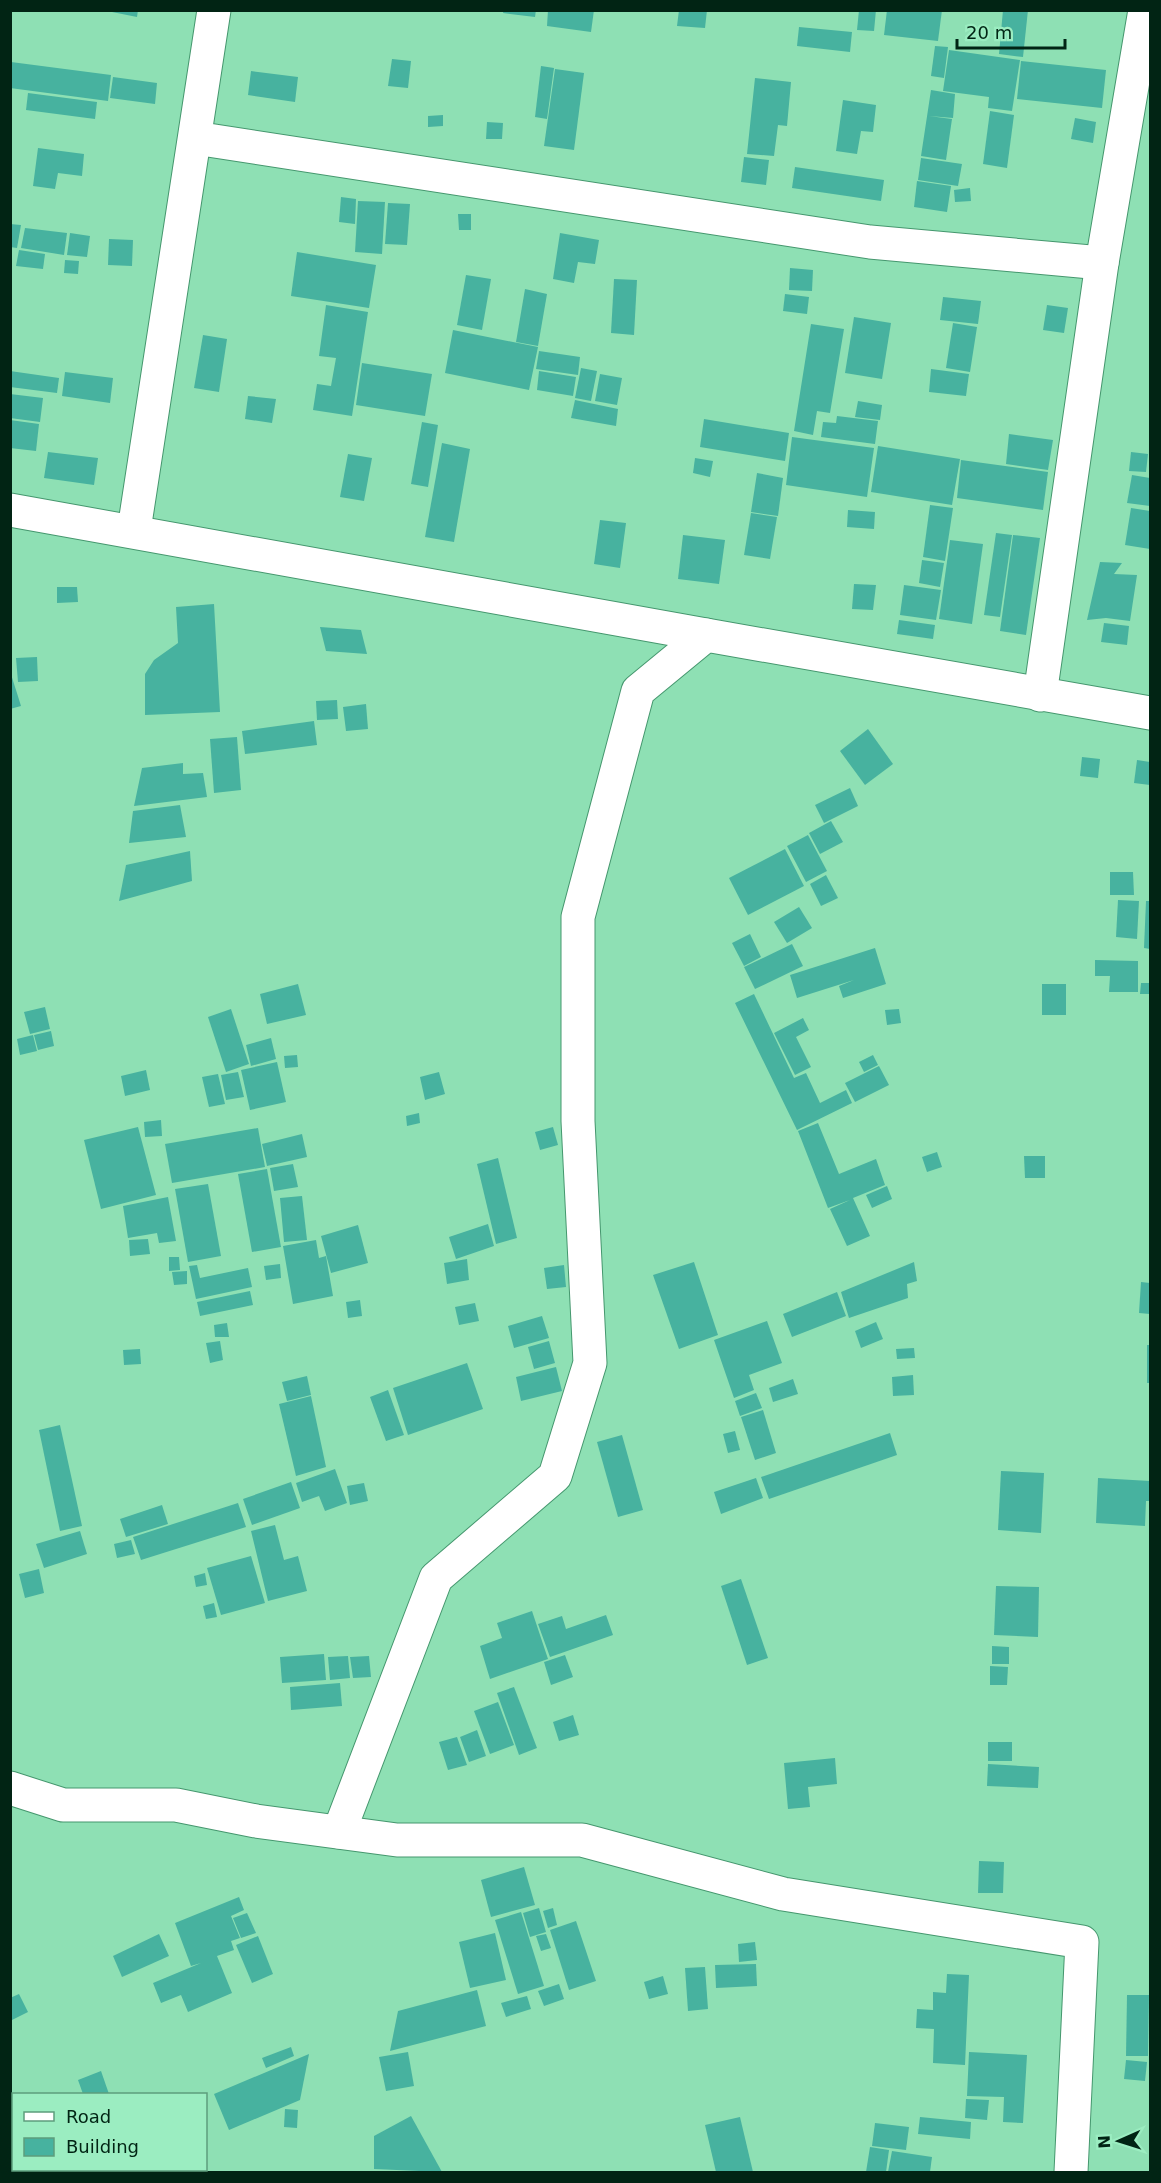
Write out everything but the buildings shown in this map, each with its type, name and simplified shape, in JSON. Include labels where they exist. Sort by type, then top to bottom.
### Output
[{"type":"street","points":[[134,530],[214,10]]},
{"type":"street","points":[[1040,695],[1102,263],[1145,10]]},
{"type":"street","points":[[195,138],[870,242],[1102,263]]},
{"type":"street","points":[[10,510],[134,530],[1040,695],[1150,712]]},
{"type":"street","points":[[339,1832],[436,1578],[555,1476],[590,1363],[578,1121],[578,917],[638,691],[706,635]]},
{"type":"street","points":[[10,1788],[63,1805],[176,1805],[256,1821],[397,1840],[582,1840],[783,1894],[1082,1942],[1071,2172]]}]
